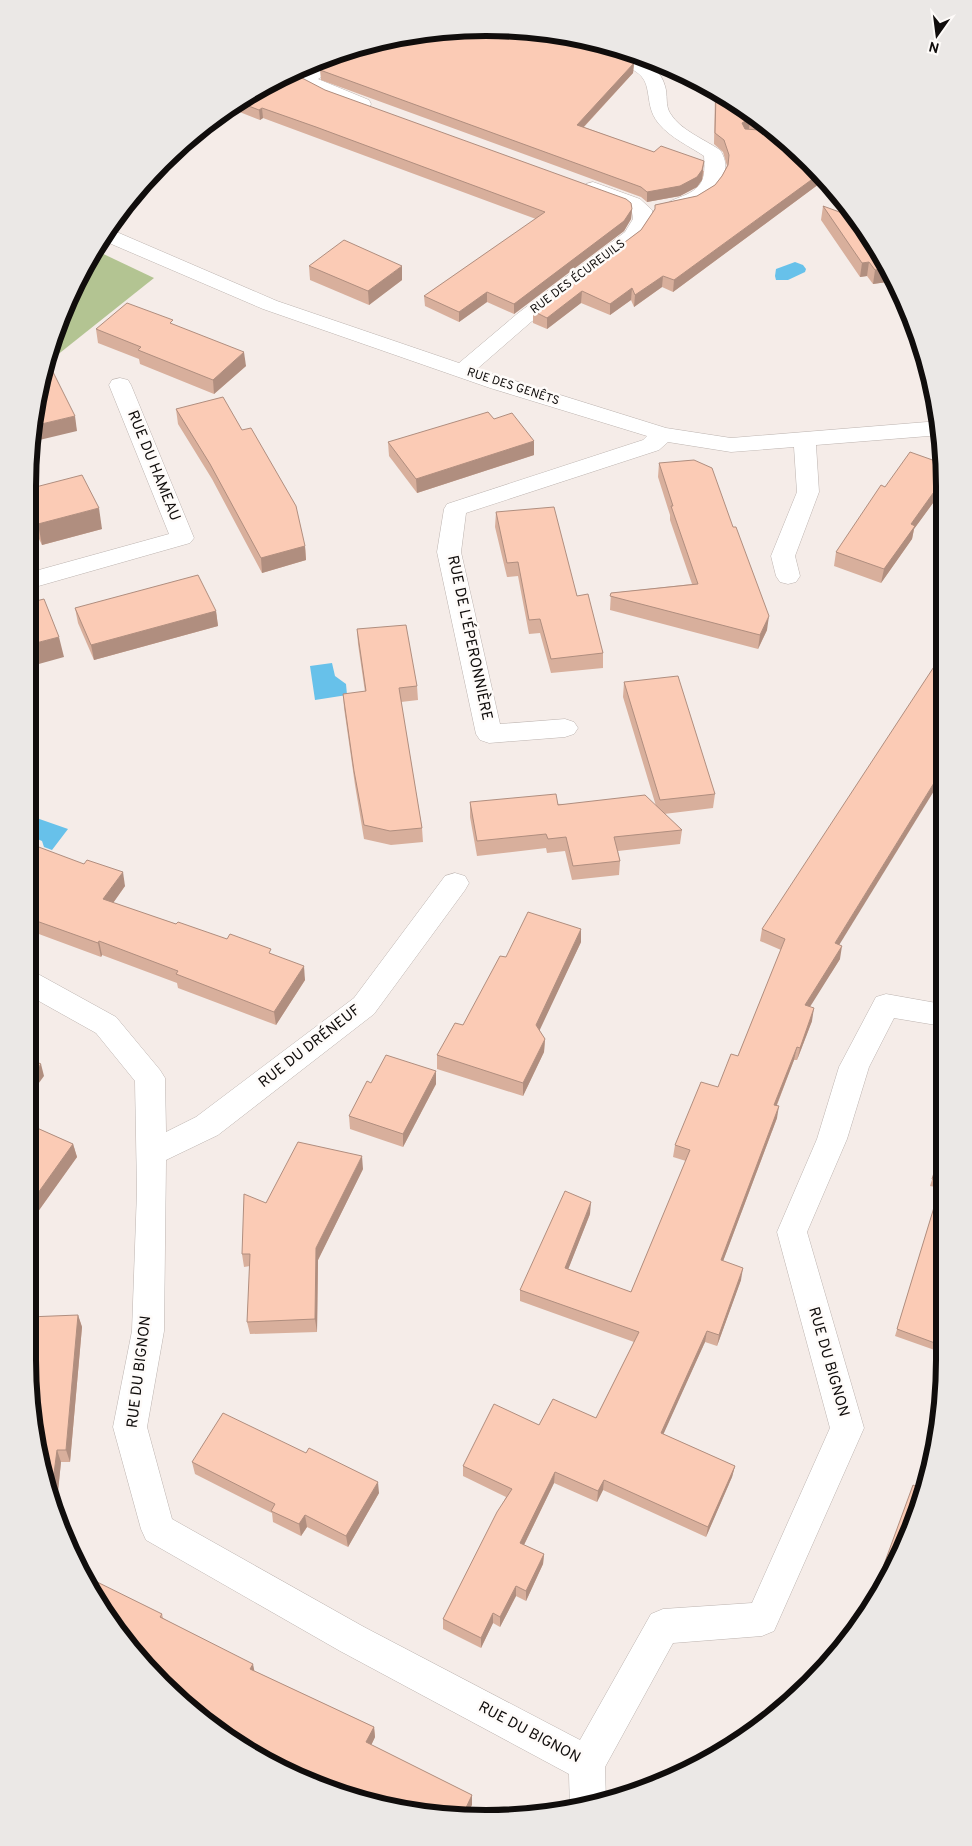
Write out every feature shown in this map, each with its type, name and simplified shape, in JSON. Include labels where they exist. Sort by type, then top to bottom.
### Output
[{"type":"street","points":[[577,182],[633,203],[642,210],[675,207],[699,197],[710,187],[716,172],[712,154],[673,128],[660,112],[656,99],[656,86],[651,74],[630,62],[582,51]]},
{"type":"street","points":[[295,79],[380,111]]},
{"type":"street","name":"RUE DES ÉCUREUILS","points":[[462,371],[524,318],[632,236],[643,219],[642,210]]},
{"type":"street","name":"RUE DES GENÊTS","points":[[112,237],[270,305],[348,333],[663,434],[731,445],[932,429]]},
{"type":"street","name":"RUE DU HAMEAU","points":[[36,580],[182,538],[120,385]]},
{"type":"street","name":"RUE DE L'ÉPERONNIÈRE","points":[[565,728],[490,734],[449,552],[455,510],[651,445],[663,434]]},
{"type":"street","points":[[788,576],[783,556],[808,492],[804,440]]},
{"type":"street","name":"RUE DU DRÉNEUF","points":[[151,1154],[207,1126],[364,1006],[455,883]]},
{"type":"street","name":"RUE DU BIGNON","points":[[36,986],[106,1025],[150,1078],[151,1154],[148,1331],[130,1427],[158,1529],[352,1639],[587,1764],[663,1626],[762,1619],[847,1428],[792,1232],[832,1139],[854,1067],[886,1006],[936,1014]]},
{"type":"street","points":[[587,1764],[588,1798]]},
{"type":"green space","points":[[102,253],[154,278],[56,356],[70,314]]},
{"type":"water","points":[[795,262],[803,265],[806,269],[805,272],[788,280],[776,280],[776,269]]},
{"type":"water","points":[[332,663],[335,676],[346,684],[347,695],[315,700],[310,666]]},
{"type":"water","points":[[36,818],[68,829],[52,850],[44,847],[42,841],[36,838]]},
{"type":"building","points":[[486,36],[545,40],[622,58],[634,63],[577,125],[654,152],[661,146],[704,161],[702,170],[697,177],[680,186],[647,192],[641,187],[320,70],[341,60],[398,45],[457,37]]},
{"type":"building","points":[[299,77],[325,90],[626,199],[631,203],[632,209],[624,221],[514,304],[487,292],[459,312],[424,296],[545,212],[316,127],[262,108],[259,110],[247,105]]},
{"type":"building","points":[[716,100],[747,120],[742,123],[745,129],[761,130],[814,178],[674,280],[663,276],[635,295],[632,288],[610,304],[582,291],[547,318],[533,311],[641,230],[655,209],[655,205],[697,196],[715,185],[728,165],[729,155],[724,140],[715,133]]},
{"type":"building","points":[[823,206],[844,214],[879,269],[875,270],[869,262],[862,263]]},
{"type":"building","points":[[344,240],[402,266],[368,291],[309,266]]},
{"type":"building","points":[[127,303],[173,320],[170,323],[244,352],[213,380],[138,350],[141,347],[96,329]]},
{"type":"building","points":[[52,370],[75,416],[40,424]]},
{"type":"building","points":[[223,397],[242,430],[251,428],[296,506],[305,546],[261,558],[210,464],[176,409]]},
{"type":"building","points":[[488,412],[494,419],[512,413],[534,441],[416,479],[388,442]]},
{"type":"building","points":[[910,452],[935,461],[936,489],[911,524],[915,526],[884,569],[836,552],[881,485],[885,487]]},
{"type":"building","points":[[694,460],[712,468],[733,527],[736,527],[769,616],[760,635],[610,596],[611,593],[698,584],[671,506],[673,506],[659,463]]},
{"type":"building","points":[[82,475],[99,508],[38,524],[36,520],[36,487]]},
{"type":"building","points":[[554,507],[577,596],[588,594],[603,653],[551,659],[540,619],[529,620],[518,562],[507,563],[496,512]]},
{"type":"building","points":[[198,575],[216,611],[91,645],[75,608]]},
{"type":"building","points":[[44,599],[59,637],[36,643],[36,601]]},
{"type":"building","points":[[406,625],[417,686],[399,688],[422,828],[390,831],[364,825],[343,694],[366,691],[357,629]]},
{"type":"building","points":[[936,664],[936,780],[835,943],[842,946],[805,1005],[814,1008],[800,1048],[797,1047],[774,1105],[779,1106],[721,1260],[743,1268],[719,1335],[707,1331],[661,1433],[735,1466],[708,1527],[604,1480],[598,1491],[555,1472],[520,1543],[544,1554],[526,1591],[516,1586],[500,1617],[493,1613],[481,1638],[443,1619],[497,1512],[512,1489],[463,1466],[494,1404],[539,1425],[553,1399],[596,1418],[639,1332],[520,1290],[565,1191],[591,1202],[565,1268],[631,1292],[690,1150],[675,1145],[701,1082],[718,1087],[731,1054],[738,1056],[785,939],[762,929]]},
{"type":"building","points":[[678,676],[715,794],[660,800],[624,682]]},
{"type":"building","points":[[556,794],[558,805],[645,795],[682,830],[614,837],[620,861],[573,866],[566,837],[548,839],[546,834],[477,841],[470,802]]},
{"type":"building","points":[[36,846],[84,864],[87,860],[123,872],[103,899],[227,939],[230,934],[271,949],[269,953],[304,966],[274,1012],[176,974],[178,971],[99,941],[98,943],[36,921]]},
{"type":"building","points":[[528,912],[581,929],[536,1025],[545,1039],[523,1083],[437,1055],[455,1023],[463,1025],[500,956],[506,957]]},
{"type":"building","points":[[386,1055],[436,1071],[403,1134],[349,1116],[367,1081],[371,1083]]},
{"type":"building","points":[[36,1062],[41,1064],[36,1071]]},
{"type":"building","points":[[36,1128],[73,1144],[36,1196]]},
{"type":"building","points":[[298,1142],[362,1156],[316,1248],[315,1319],[247,1322],[250,1254],[242,1254],[244,1194],[266,1203]]},
{"type":"building","points":[[936,1167],[936,1180],[932,1179]]},
{"type":"building","points":[[936,1201],[936,1343],[897,1329]]},
{"type":"building","points":[[78,1315],[66,1450],[57,1450],[53,1480],[40,1419],[37,1389],[36,1317]]},
{"type":"building","points":[[223,1413],[306,1453],[309,1448],[378,1482],[346,1536],[305,1515],[299,1524],[271,1511],[275,1504],[192,1462]]},
{"type":"building","points":[[913,1485],[917,1487],[912,1505],[902,1532],[880,1576]]},
{"type":"building","points":[[95,1581],[162,1614],[160,1617],[253,1664],[250,1669],[374,1727],[366,1742],[472,1795],[465,1809],[398,1801],[341,1786],[314,1776],[261,1749],[212,1717],[168,1678],[129,1634]]}]
